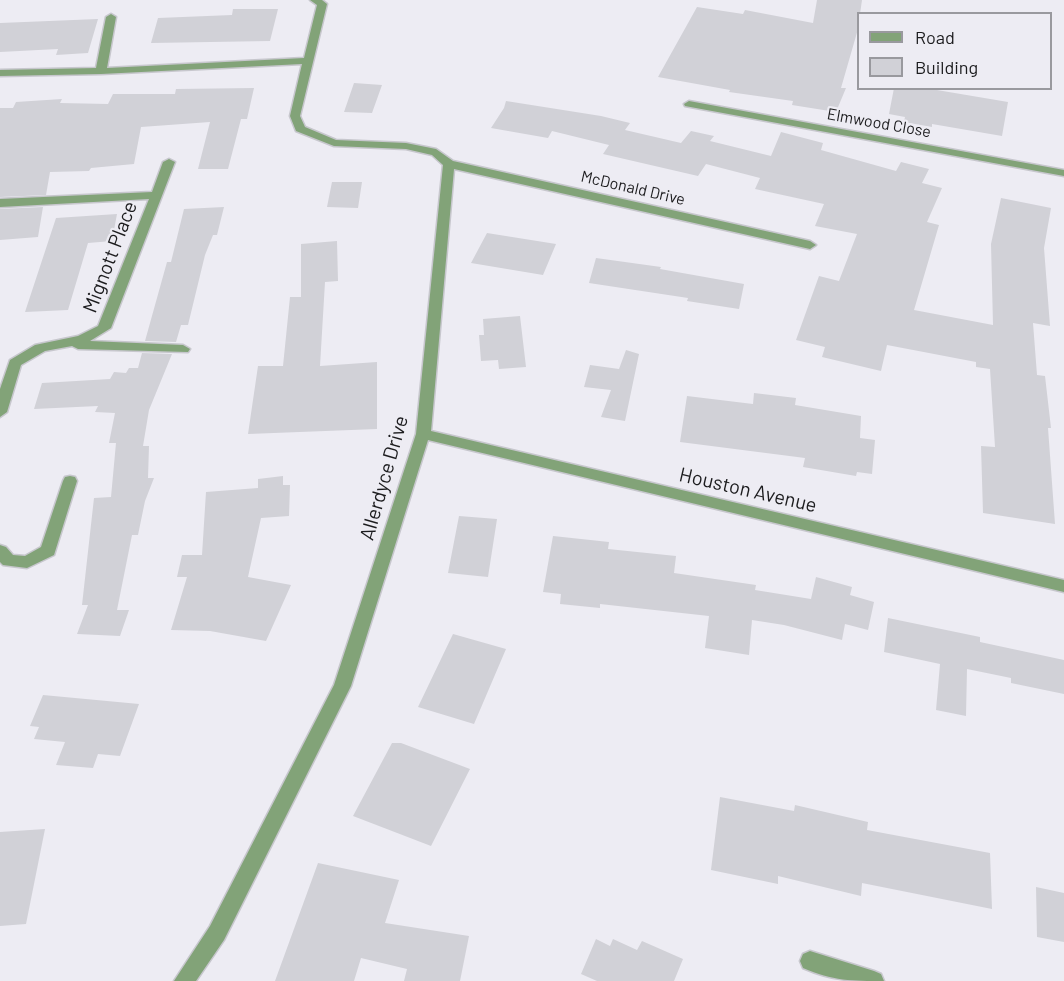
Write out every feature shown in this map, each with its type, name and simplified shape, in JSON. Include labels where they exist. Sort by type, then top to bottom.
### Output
[{"type":"street","points":[[315,0],[322,4],[295,116],[300,129],[334,143],[406,146],[436,152],[449,164]]},
{"type":"street","points":[[101,71],[111,17]]},
{"type":"street","points":[[0,73],[101,71],[309,61]]},
{"type":"street","name":"Elmwood Close","points":[[689,104],[1064,172]]},
{"type":"street","name":"Mignott Place","points":[[0,412],[15,363],[39,348],[63,345],[94,336],[104,328],[169,162]]},
{"type":"street","name":"McDonald Drive","points":[[449,164],[810,244]]},
{"type":"street","name":"Allerdyce Drive","points":[[184,981],[218,933],[342,686],[423,434],[449,164]]},
{"type":"street","points":[[0,203],[155,195]]},
{"type":"street","points":[[63,345],[183,349]]},
{"type":"street","name":"Houston Avenue","points":[[423,434],[1064,586]]},
{"type":"street","points":[[0,551],[9,561],[27,562],[48,551],[70,481]]},
{"type":"street","points":[[810,961],[874,981]]},
{"type":"building","points":[[817,0],[862,0],[860,12],[857,12],[857,32],[841,88],[846,88],[836,112],[792,105],[793,101],[729,92],[730,90],[658,77],[697,7],[743,14],[745,10],[813,23]]},
{"type":"building","points":[[233,9],[278,9],[270,41],[151,43],[158,18],[232,15]]},
{"type":"building","points":[[98,19],[88,53],[56,55],[58,49],[0,52],[0,23]]},
{"type":"building","points":[[354,83],[382,85],[372,113],[344,112]]},
{"type":"building","points":[[254,88],[247,119],[241,119],[228,169],[198,169],[210,122],[141,127],[134,164],[91,168],[89,171],[50,172],[46,195],[0,197],[0,108],[13,108],[16,102],[62,99],[60,103],[108,104],[113,94],[175,94],[176,89]]},
{"type":"building","points":[[894,90],[937,90],[1008,102],[1002,136],[932,124],[932,127],[904,122],[905,117],[889,114]]},
{"type":"building","points":[[506,101],[601,116],[630,123],[625,130],[681,143],[691,131],[714,136],[710,141],[771,156],[781,132],[823,143],[821,150],[896,171],[901,162],[929,169],[922,183],[942,188],[927,222],[939,225],[914,310],[993,325],[991,244],[1001,198],[1051,208],[1044,248],[1050,326],[1033,323],[1037,375],[1045,376],[1051,428],[1048,428],[1055,524],[983,513],[981,446],[995,447],[990,369],[976,367],[976,362],[887,345],[881,371],[822,357],[825,347],[796,340],[819,276],[839,281],[857,234],[815,226],[824,204],[755,189],[760,178],[706,164],[698,176],[603,154],[609,145],[552,131],[548,138],[491,128]]},
{"type":"building","points":[[332,182],[362,182],[358,208],[327,207]]},
{"type":"building","points":[[43,207],[38,237],[0,240],[0,209]]},
{"type":"building","points":[[224,207],[217,235],[213,235],[205,255],[188,325],[181,325],[176,342],[145,341],[167,262],[171,262],[184,209]]},
{"type":"building","points":[[117,214],[112,241],[88,243],[68,310],[25,312],[56,218]]},
{"type":"building","points":[[487,233],[556,244],[543,275],[471,263]]},
{"type":"building","points":[[337,241],[338,281],[325,282],[320,366],[377,362],[377,429],[248,434],[258,366],[283,366],[290,297],[301,297],[301,244]]},
{"type":"building","points":[[596,258],[661,267],[660,269],[744,284],[739,309],[687,301],[688,298],[589,283]]},
{"type":"building","points":[[520,316],[526,367],[499,369],[498,360],[481,361],[479,335],[484,335],[483,319]]},
{"type":"building","points":[[626,350],[639,354],[625,421],[601,417],[611,390],[584,387],[590,365],[619,369]]},
{"type":"building","points":[[142,353],[172,354],[149,410],[143,446],[149,446],[148,478],[154,478],[145,501],[138,535],[132,535],[117,610],[129,610],[120,636],[77,634],[88,605],[82,605],[94,498],[111,497],[116,443],[109,443],[115,413],[95,412],[98,406],[34,409],[42,383],[110,379],[114,372],[126,373],[129,368],[138,368]]},
{"type":"building","points":[[754,393],[796,398],[795,405],[861,416],[860,438],[875,440],[872,474],[857,472],[856,476],[803,467],[805,458],[680,442],[687,396],[753,404]]},
{"type":"building","points":[[283,476],[283,485],[290,485],[289,516],[261,518],[248,577],[291,585],[266,641],[210,631],[171,630],[187,577],[177,577],[182,555],[202,555],[206,492],[258,488],[258,479]]},
{"type":"building","points":[[459,516],[497,519],[488,577],[448,573]]},
{"type":"building","points":[[553,536],[609,542],[608,549],[676,556],[674,573],[756,585],[755,590],[811,599],[816,577],[852,587],[850,595],[874,602],[868,630],[845,624],[842,640],[784,625],[752,620],[749,655],[705,648],[709,616],[600,604],[600,608],[560,604],[561,594],[543,592]]},
{"type":"building","points":[[888,618],[980,637],[980,642],[1064,660],[1064,694],[1011,683],[1011,678],[967,669],[966,716],[936,710],[940,664],[884,652]]},
{"type":"building","points":[[453,634],[506,649],[474,724],[418,707]]},
{"type":"building","points":[[43,695],[139,704],[120,756],[98,754],[93,768],[56,765],[65,742],[34,739],[39,727],[30,726]]},
{"type":"building","points":[[392,743],[401,743],[470,769],[431,846],[353,816]]},
{"type":"building","points":[[720,797],[794,811],[795,805],[868,822],[867,830],[990,853],[992,909],[862,883],[861,896],[778,876],[778,884],[711,870]]},
{"type":"building","points":[[45,829],[26,924],[0,926],[0,832]]},
{"type":"building","points":[[318,863],[399,880],[385,923],[469,936],[460,981],[404,981],[407,969],[361,958],[354,981],[275,981]]},
{"type":"building","points":[[1036,887],[1064,893],[1064,942],[1037,937]]},
{"type":"building","points":[[596,939],[610,946],[613,939],[637,950],[642,941],[683,959],[674,981],[597,981],[581,974]]}]
